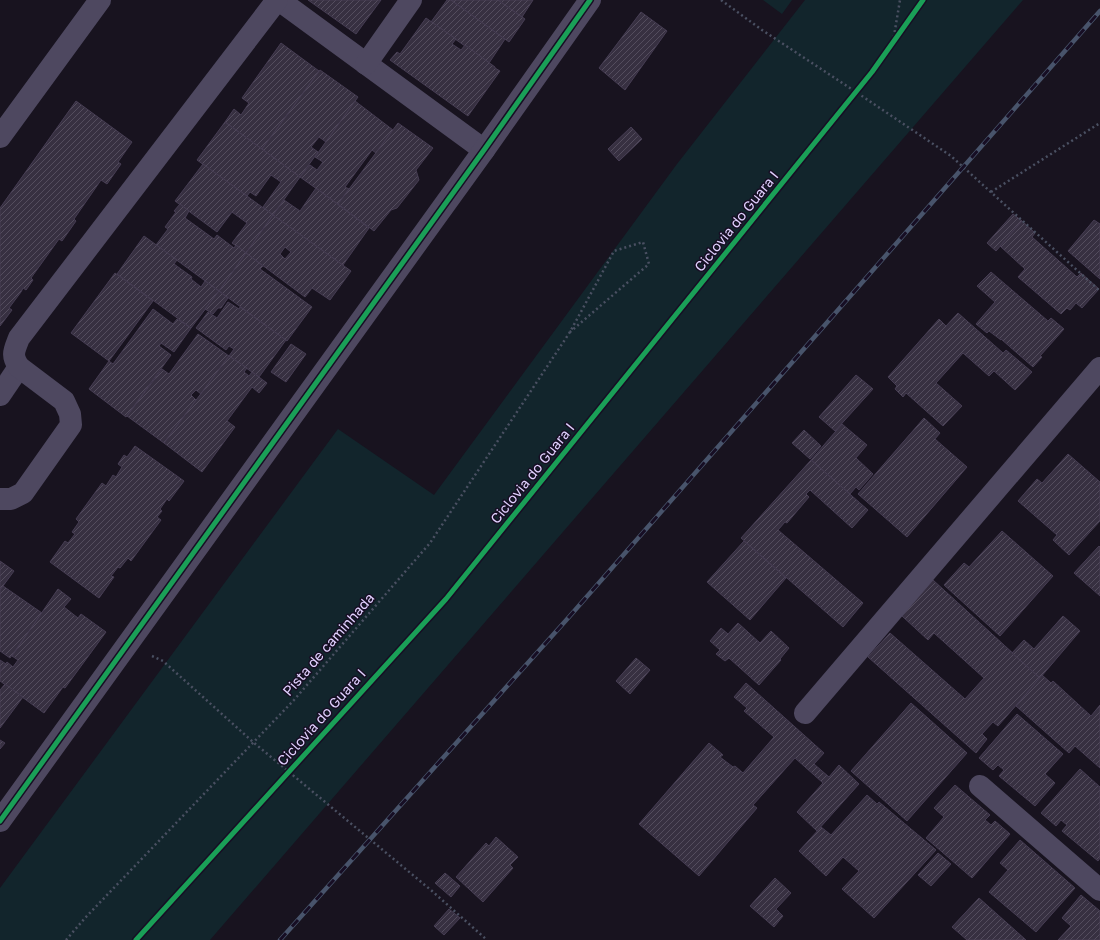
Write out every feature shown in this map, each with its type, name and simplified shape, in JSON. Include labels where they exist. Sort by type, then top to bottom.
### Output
[{"type":"street","points":[[0,137],[100,0]]},
{"type":"street","points":[[0,499],[11,499],[23,493],[72,425],[70,414],[64,401],[19,368],[14,351],[19,338],[278,0],[484,150]]},
{"type":"street","points":[[366,64],[411,0]]},
{"type":"street","points":[[0,822],[484,150],[590,0]]},
{"type":"street","points":[[0,395],[19,368]]},
{"type":"street","points":[[805,713],[1100,368]]},
{"type":"street","points":[[980,786],[1100,890]]},
{"type":"path","points":[[721,0],[762,30],[951,156],[1100,291]]},
{"type":"path","points":[[893,42],[900,0]]},
{"type":"path","points":[[889,48],[902,30]]},
{"type":"path","points":[[851,98],[860,87]]},
{"type":"path","points":[[991,192],[1100,123]]},
{"type":"path","points":[[128,643],[163,661],[253,742],[432,891],[487,940]]},
{"type":"shaded area","points":[[763,0],[792,0],[782,14]]},
{"type":"shaded area","points":[[805,0],[1023,0],[210,940],[0,940],[0,888],[338,429],[434,495],[677,164]]},
{"type":"building","points":[[308,0],[381,0],[356,34]]},
{"type":"building","points":[[447,0],[451,0],[505,39],[489,63],[431,22]]},
{"type":"building","points":[[451,0],[498,0],[525,19],[509,42]]},
{"type":"building","points":[[498,0],[533,0],[522,17]]},
{"type":"building","points":[[641,12],[667,31],[625,90],[599,68]]},
{"type":"building","points":[[426,18],[456,39],[452,44],[461,50],[465,45],[500,71],[468,116],[390,60],[397,52],[400,54]]},
{"type":"building","points":[[281,43],[319,71],[262,149],[225,122],[234,109],[241,115],[249,103],[242,98]]},
{"type":"building","points":[[320,70],[358,97],[326,142],[319,137],[311,147],[318,152],[300,177],[262,149]]},
{"type":"building","points":[[76,101],[132,142],[118,162],[121,164],[107,184],[101,180],[74,219],[76,221],[62,241],[59,239],[31,278],[33,280],[26,290],[23,288],[9,308],[12,310],[0,326],[0,208]]},
{"type":"building","points":[[355,101],[393,130],[376,153],[372,150],[345,187],[349,189],[338,204],[300,177],[310,165],[317,170],[323,162],[315,157]]},
{"type":"building","points":[[225,122],[300,177],[273,215],[263,207],[281,182],[271,175],[256,196],[250,192],[247,196],[197,160]]},
{"type":"building","points":[[398,123],[433,148],[416,170],[419,180],[397,208],[391,210],[374,231],[338,204]]},
{"type":"building","points":[[631,127],[642,139],[619,161],[608,149]]},
{"type":"building","points":[[203,164],[273,215],[246,253],[232,243],[247,223],[232,212],[217,232],[175,201]]},
{"type":"building","points":[[316,188],[369,228],[343,265],[273,215],[284,200],[300,211]]},
{"type":"building","points":[[180,204],[189,211],[185,218],[214,239],[217,235],[234,248],[236,245],[246,253],[219,291],[156,245],[168,229],[165,227],[176,212],[174,211]]},
{"type":"building","points":[[1013,214],[1022,221],[996,251],[987,243]]},
{"type":"building","points":[[273,215],[351,271],[330,300],[312,288],[305,297],[246,253]],"holes":[[[285,247],[291,252],[285,259],[280,254]]]},
{"type":"building","points":[[1094,220],[1100,224],[1100,279],[1068,251]]},
{"type":"building","points":[[1022,221],[1035,233],[1032,237],[1077,277],[1081,273],[1099,289],[1082,308],[1076,303],[1070,310],[1067,308],[1061,314],[1018,277],[1025,269],[1000,246]]},
{"type":"building","points":[[144,236],[177,260],[174,264],[192,277],[191,279],[201,287],[205,281],[219,291],[191,328],[117,274]]},
{"type":"building","points":[[246,253],[263,266],[260,269],[312,307],[287,341],[219,291]]},
{"type":"building","points":[[991,272],[1048,321],[1051,318],[1064,329],[1040,356],[1042,357],[1033,367],[1001,339],[989,331],[987,333],[976,324],[995,302],[977,286]]},
{"type":"building","points":[[115,273],[153,301],[109,361],[71,333]]},
{"type":"building","points":[[219,291],[228,298],[221,308],[218,308],[213,314],[205,309]]},
{"type":"building","points":[[228,302],[239,309],[240,307],[286,340],[259,377],[229,356],[234,349],[229,346],[226,350],[196,328],[208,312],[217,318]]},
{"type":"building","points":[[153,309],[173,324],[177,319],[191,328],[174,352],[161,343],[159,346],[171,355],[126,417],[89,389],[109,361],[113,364]]},
{"type":"building","points":[[958,313],[1003,353],[1006,350],[1032,372],[1015,390],[994,371],[989,376],[963,353],[936,383],[962,406],[943,426],[906,393],[903,397],[895,389],[897,386],[888,377],[939,319],[946,326]]},
{"type":"building","points":[[198,334],[229,356],[201,394],[196,390],[191,395],[196,400],[164,443],[127,416],[162,369],[169,374]]},
{"type":"building","points":[[291,344],[306,354],[286,382],[271,372]]},
{"type":"building","points":[[229,356],[247,368],[244,372],[249,376],[252,372],[267,383],[259,393],[252,387],[227,421],[235,427],[202,472],[164,443]]},
{"type":"building","points":[[856,375],[873,389],[835,431],[819,417]]},
{"type":"building","points":[[924,418],[940,433],[935,439],[967,467],[907,537],[858,494]]},
{"type":"building","points":[[842,424],[867,445],[856,458],[873,474],[859,490],[856,487],[850,494],[811,460]]},
{"type":"building","points":[[804,430],[821,446],[810,459],[792,443]]},
{"type":"building","points":[[135,446],[184,481],[169,501],[167,499],[160,509],[162,511],[157,517],[161,520],[131,561],[128,558],[120,568],[118,567],[111,576],[114,577],[99,598],[50,562],[65,541],[68,543],[75,534],[72,532],[79,522],[76,519],[102,483],[106,486],[113,475],[116,477],[122,467],[118,464],[124,455],[127,457]]},
{"type":"building","points":[[1068,454],[1100,482],[1100,521],[1069,555],[1053,540],[1057,535],[1018,501],[1037,479],[1042,483]]},
{"type":"building","points":[[811,460],[868,510],[852,528],[810,490],[806,494],[809,497],[787,523],[785,522],[778,530],[863,603],[843,627],[741,538]]},
{"type":"building","points":[[1002,531],[1053,576],[1000,636],[944,585],[964,563],[969,567]]},
{"type":"building","points":[[744,541],[786,578],[750,620],[707,582]]},
{"type":"building","points":[[1099,546],[1100,547],[1100,596],[1074,573]]},
{"type":"building","points":[[0,561],[14,571],[0,590]]},
{"type":"building","points":[[933,580],[1040,678],[998,726],[993,722],[982,734],[987,739],[976,753],[868,657],[890,633],[965,699],[984,678],[934,633],[928,640],[902,616]]},
{"type":"building","points":[[3,586],[42,613],[10,658],[0,651],[0,590]]},
{"type":"building","points":[[58,589],[71,599],[64,607],[78,618],[81,614],[106,632],[65,688],[63,687],[44,713],[0,681],[0,672],[7,662],[13,667],[18,660],[12,656]]},
{"type":"building","points":[[1063,616],[1080,631],[1040,678],[1012,653],[1024,640],[1034,649]]},
{"type":"building","points":[[738,623],[760,643],[771,631],[789,648],[780,659],[781,660],[759,685],[729,658],[725,661],[716,654],[720,650],[710,641],[721,628],[728,634]]},
{"type":"building","points":[[636,658],[650,670],[630,694],[616,681]]},
{"type":"building","points":[[0,660],[6,664],[0,672]]},
{"type":"building","points":[[1042,675],[1051,683],[1053,681],[1091,716],[1100,705],[1100,768],[1075,746],[1069,753],[1016,706]]},
{"type":"building","points":[[746,683],[824,753],[814,764],[829,777],[839,765],[859,784],[817,831],[797,812],[823,783],[795,758],[753,805],[757,808],[699,876],[639,824],[709,743],[723,755],[720,757],[743,773],[774,737],[744,711],[747,708],[734,697]]},
{"type":"building","points":[[5,684],[23,697],[0,728],[0,690]]},
{"type":"building","points":[[911,703],[967,753],[907,821],[851,771]]},
{"type":"building","points":[[1017,714],[1063,754],[1045,774],[1055,783],[1035,806],[999,776],[1004,770],[998,765],[993,770],[979,758]]},
{"type":"building","points":[[0,740],[5,743],[0,749]]},
{"type":"building","points":[[1080,769],[1100,787],[1100,858],[1098,861],[1062,831],[1067,825],[1061,820],[1056,826],[1041,813]]},
{"type":"building","points":[[955,785],[990,815],[985,820],[991,825],[995,821],[1010,834],[972,878],[926,838],[944,817],[934,808]]},
{"type":"building","points":[[867,795],[877,804],[879,802],[936,850],[874,918],[842,889],[859,871],[843,857],[826,876],[799,851],[821,827],[831,835]]},
{"type":"building","points":[[496,837],[518,857],[510,865],[513,868],[483,902],[456,877],[486,843],[489,846]]},
{"type":"building","points":[[1020,840],[1075,888],[1036,932],[989,892],[1008,870],[1000,863]]},
{"type":"building","points":[[938,853],[951,864],[931,886],[918,875]]},
{"type":"building","points":[[445,873],[460,886],[451,897],[435,883]]},
{"type":"building","points":[[775,878],[791,893],[776,909],[783,916],[774,927],[750,906]]},
{"type":"building","points":[[1081,895],[1100,911],[1100,940],[1058,940],[1071,926],[1062,918]]},
{"type":"building","points":[[979,898],[1026,940],[967,940],[952,927]]},
{"type":"building","points":[[449,909],[460,918],[444,935],[434,926]]},
{"type":"railway","points":[[280,940],[569,617],[1100,11]]},
{"type":"cycle path","points":[[0,821],[484,150],[590,0]]},
{"type":"cycle path","name":"Ciclovia do Guara I","points":[[136,940],[446,599],[872,72],[923,0]]}]
